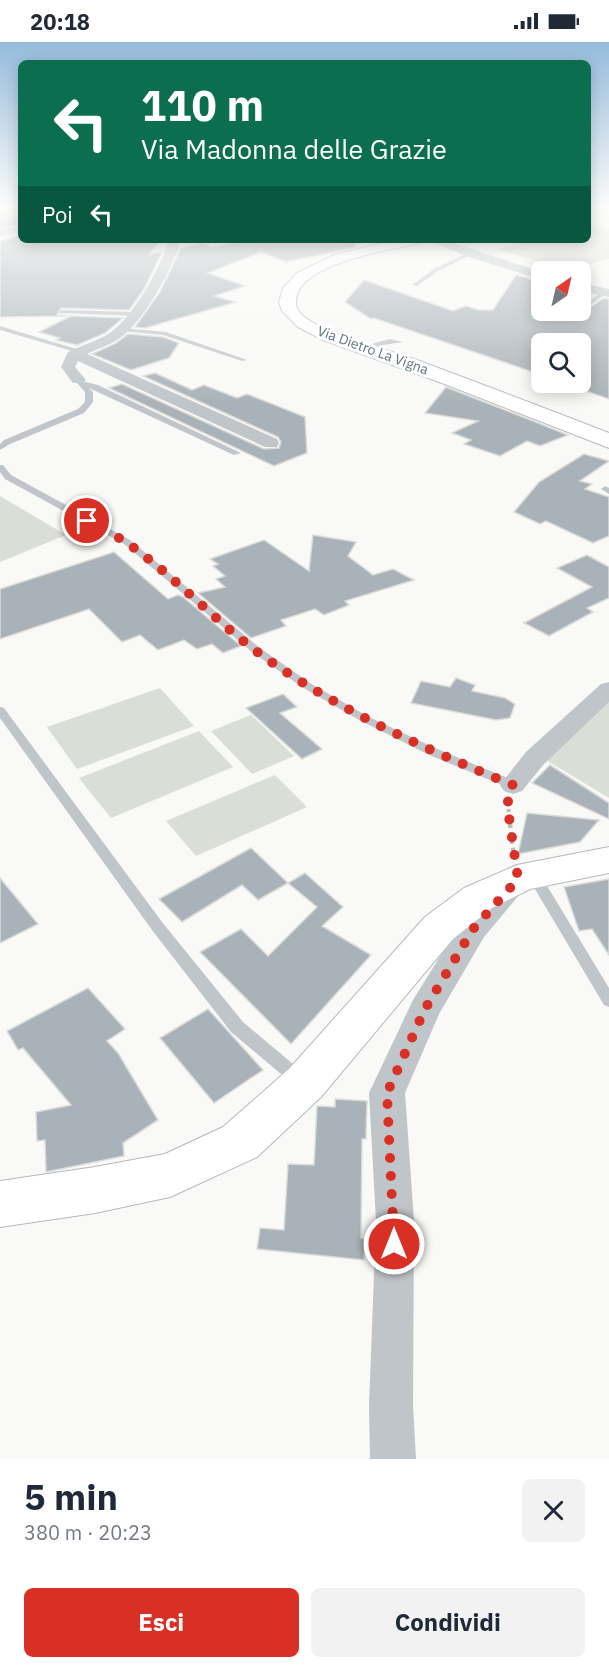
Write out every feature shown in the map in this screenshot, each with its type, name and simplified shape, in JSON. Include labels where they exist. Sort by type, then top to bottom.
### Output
[{"type":"street","points":[[81,383],[68,367],[78,353],[122,330],[161,272]]},
{"type":"street","name":"Via Dietro La Vigna","points":[[308,272],[295,282],[289,290],[286,303],[291,312],[318,332],[428,370],[609,441]]},
{"type":"street","name":"Via Dietro La Vigna","points":[[322,272],[304,283],[299,291],[299,304],[305,316],[321,327],[437,367],[609,434]]},
{"type":"street","points":[[591,289],[607,293]]},
{"type":"street","points":[[78,353],[271,443]]},
{"type":"street","points":[[513,785],[535,758],[609,689]]},
{"type":"street","points":[[0,1204],[95,1190],[170,1175],[240,1142],[305,1083],[439,928],[478,898],[525,876],[609,860]]},
{"type":"street","points":[[393,1459],[391,1406],[395,1221],[387,1093],[425,1009],[473,929],[525,876]]},
{"type":"lane","points":[[415,285],[433,272]]},
{"type":"lane","points":[[591,303],[607,293]]},
{"type":"lane","points":[[61,312],[134,315]]},
{"type":"lane","points":[[0,328],[78,353]]},
{"type":"lane","points":[[122,330],[164,333],[244,360]]},
{"type":"lane","points":[[371,345],[390,341],[400,342]]},
{"type":"lane","points":[[0,448],[7,442],[81,411],[89,402],[89,392],[81,383]]},
{"type":"lane","points":[[81,383],[95,387],[237,453]]},
{"type":"lane","points":[[0,467],[8,477],[126,542],[256,650],[306,685],[363,718],[431,751],[513,785]]},
{"type":"lane","points":[[0,710],[157,926],[237,1027],[291,1074],[305,1083]]},
{"type":"lane","points":[[525,876],[609,1001]]},
{"type":"path","points":[[513,785],[508,798],[508,810],[525,876]]},
{"type":"shaded area","points":[[0,496],[66,535],[0,562]]},
{"type":"shaded area","points":[[160,688],[194,726],[77,769],[47,727]]},
{"type":"shaded area","points":[[609,702],[609,798],[546,760]]},
{"type":"shaded area","points":[[251,715],[294,756],[252,774],[211,731]]},
{"type":"shaded area","points":[[199,731],[233,767],[111,818],[79,778]]},
{"type":"shaded area","points":[[275,775],[307,807],[196,856],[166,821]]},
{"type":"building","points":[[0,272],[152,272],[144,289],[129,310],[61,308],[57,315],[68,316],[0,317]]},
{"type":"building","points":[[169,272],[210,272],[208,273],[245,286],[214,296],[236,302],[145,328],[135,327],[160,292]]},
{"type":"building","points":[[516,275],[531,279],[531,321],[591,321],[591,307],[604,298],[609,299],[609,399],[591,393],[591,333],[531,333],[531,371],[374,318],[371,319],[345,302],[364,280],[453,311],[466,306],[479,310],[493,310]]},
{"type":"building","points":[[71,316],[123,318],[105,333],[75,346],[77,345],[56,340],[60,338],[39,332]]},
{"type":"building","points":[[128,334],[163,337],[179,343],[169,358],[131,370],[92,354],[116,343]]},
{"type":"building","points":[[155,373],[192,390],[204,385],[237,398],[247,394],[305,417],[307,453],[274,466],[109,388],[122,384],[264,449],[279,448],[281,442],[278,437],[143,376]]},
{"type":"building","points":[[446,387],[568,435],[540,446],[527,441],[500,456],[464,444],[471,440],[452,433],[478,421],[425,413]]},
{"type":"building","points":[[584,454],[609,461],[580,481],[592,484],[585,489],[609,497],[609,536],[593,543],[546,521],[540,524],[514,512],[539,482]]},
{"type":"building","points":[[313,535],[356,542],[348,556],[373,575],[393,569],[414,580],[345,601],[349,605],[324,615],[315,609],[281,620],[286,626],[251,638],[198,593],[225,587],[216,579],[225,576],[213,566],[218,564],[210,559],[264,540],[309,571]]},
{"type":"building","points":[[114,552],[168,599],[178,595],[183,597],[241,646],[223,653],[212,644],[197,649],[184,640],[158,650],[140,635],[122,642],[89,609],[0,639],[0,589]]},
{"type":"building","points":[[587,555],[609,567],[609,598],[587,608],[593,612],[549,636],[524,623],[592,587],[557,568]]},
{"type":"building","points":[[456,678],[475,685],[472,691],[505,698],[515,704],[510,718],[496,720],[411,703],[421,681],[450,687]]},
{"type":"building","points":[[283,694],[297,707],[280,713],[322,749],[302,759],[246,708]]},
{"type":"building","points":[[550,765],[609,803],[609,819],[532,783]]},
{"type":"building","points":[[527,813],[599,820],[580,842],[518,854]]},
{"type":"building","points":[[251,848],[288,883],[258,900],[242,885],[182,922],[159,899]]},
{"type":"building","points":[[305,873],[343,907],[322,926],[371,955],[291,1044],[200,952],[241,929],[268,956],[317,907],[288,883]]},
{"type":"building","points":[[0,878],[38,924],[0,943]]},
{"type":"building","points":[[609,879],[609,955],[592,929],[579,931],[564,887]]},
{"type":"building","points":[[88,988],[125,1029],[107,1041],[118,1053],[158,1120],[123,1143],[124,1156],[46,1172],[45,1140],[37,1141],[36,1112],[71,1105],[23,1048],[18,1050],[7,1031]]},
{"type":"building","points":[[208,1009],[263,1070],[214,1103],[160,1038]]},
{"type":"building","points":[[335,1099],[367,1101],[366,1139],[362,1139],[361,1238],[365,1239],[364,1260],[257,1249],[260,1228],[284,1230],[288,1164],[314,1165],[317,1106],[335,1107]]},
{"type":"route","points":[[87,521],[126,542],[194,596],[213,616],[306,685],[363,718],[431,751],[513,785],[508,798],[508,810],[518,879],[473,929],[425,1009],[387,1093],[395,1221],[394,1244]]}]
